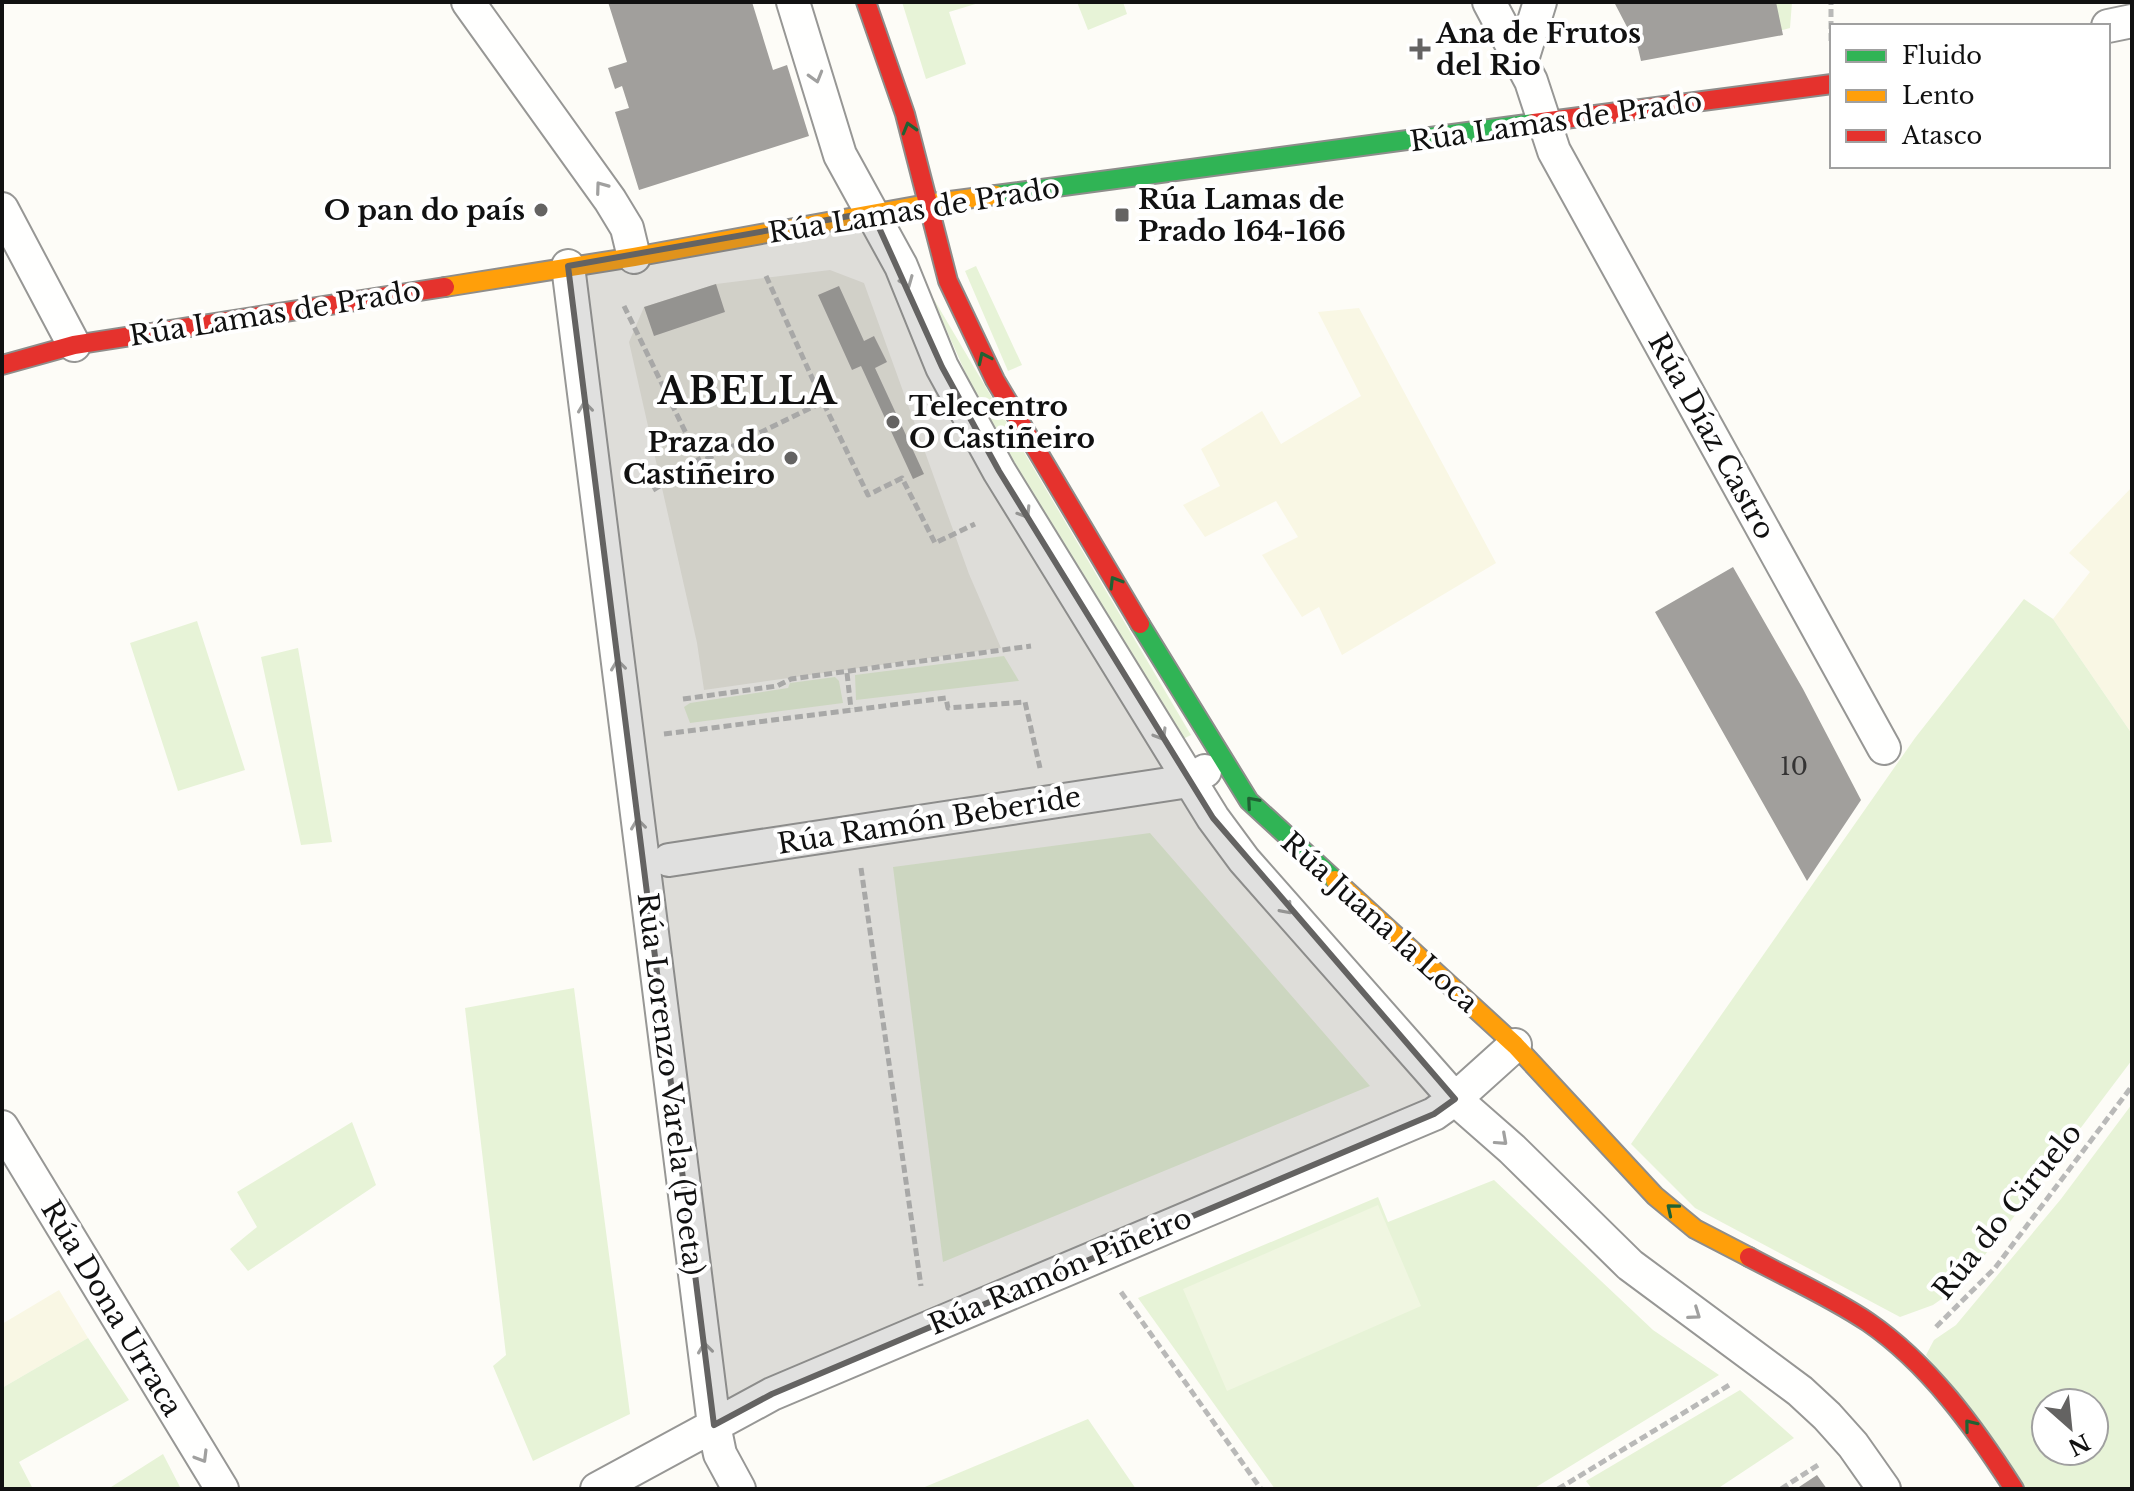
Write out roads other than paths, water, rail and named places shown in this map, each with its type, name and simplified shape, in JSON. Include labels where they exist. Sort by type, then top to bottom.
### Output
[{"type":"street","points":[[468,2],[610,200],[627,228],[634,257]]},
{"type":"street","name":"Rúa Juana la Loca","points":[[793,2],[840,155],[901,266],[942,367],[999,471],[1189,781],[1244,860],[1455,1099],[1512,1149],[1630,1265],[1766,1366],[1827,1416],[1853,1445],[1884,1489]]},
{"type":"street","name":"Rúa Juana la Loca","points":[[866,2],[905,114],[948,281],[995,380],[1249,801],[1515,1045],[1655,1196],[1695,1229],[1869,1323],[1903,1351],[1983,1441],[2014,1489]]},
{"type":"street","name":"Rúa Díaz Castro","points":[[1489,2],[1531,81],[1554,151],[1884,748]]},
{"type":"street","points":[[1521,63],[1540,2]]},
{"type":"street","points":[[2110,26],[2132,21]]},
{"type":"street","name":"Rúa Lamas de Prado","points":[[2,365],[74,345],[634,257],[872,212],[1830,84]]},
{"type":"street","points":[[2,209],[74,345]]},
{"type":"street","name":"Rúa Lorenzo Varela (Poeta)","points":[[568,266],[640,739],[714,1425],[720,1454],[739,1489]]},
{"type":"street","points":[[1189,781],[1223,761]]},
{"type":"street","name":"Rúa Ramón Beberide","points":[[669,860],[1189,781]]},
{"type":"street","name":"Rúa Ramón Piñeiro","points":[[597,1489],[772,1394],[1434,1114],[1515,1045]]},
{"type":"street","name":"Rúa Dona Urraca","points":[[2,1127],[222,1489]]},
{"type":"place","name":"Ana de Frutos del Rio","points":[[1420,49]]},
{"type":"place","name":"O pan do país","points":[[541,210]]},
{"type":"place","name":"Rúa Lamas de Prado 164-166","points":[[1122,215]]},
{"type":"place","name":"Telecentro O Castiñeiro","points":[[893,422]]},
{"type":"place","name":"Praza do Castiñeiro","points":[[791,458]]},
{"type":"district","name":"ABELLA","points":[[748,391]]}]
